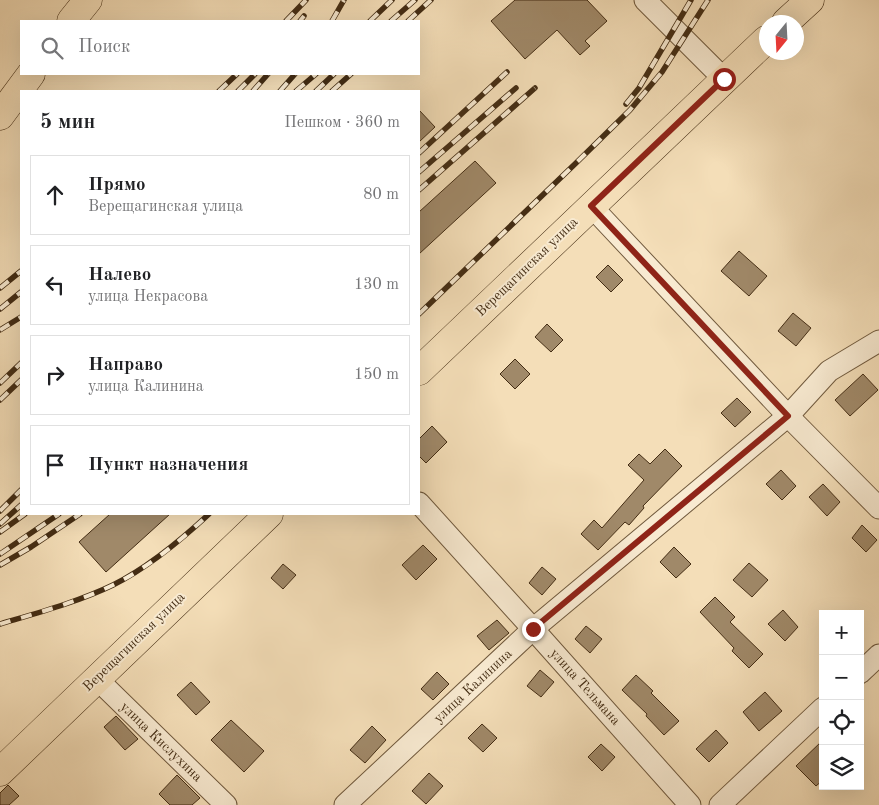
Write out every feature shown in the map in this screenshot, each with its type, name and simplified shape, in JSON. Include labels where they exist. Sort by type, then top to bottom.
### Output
[{"type":"main road","points":[[72,20],[88,0]]},
{"type":"main road","points":[[794,15],[810,0]]},
{"type":"main road","name":"Верещагинская улица","points":[[420,370],[759,46]]},
{"type":"main road","points":[[0,116],[30,75]]},
{"type":"main road","name":"Верещагинская улица","points":[[0,772],[268,515]]},
{"type":"street","points":[[645,0],[724,79]]},
{"type":"street","points":[[591,206],[788,416],[879,508]]},
{"type":"street","name":"улица Калинина","points":[[345,805],[533,629],[788,416],[829,371],[879,341]]},
{"type":"street","name":"улица Тельмана","points":[[420,504],[690,805]]},
{"type":"street","points":[[864,669],[879,655]]},
{"type":"street","name":"улица Кислухина","points":[[96,678],[226,805]]},
{"type":"street","points":[[720,805],[819,712]]},
{"type":"building","points":[[515,0],[587,0],[607,21],[585,41],[590,46],[580,55],[557,30],[525,59],[491,21]]},
{"type":"building","points":[[420,111],[435,127],[420,141]]},
{"type":"building","points":[[475,161],[496,183],[420,253],[420,211]]},
{"type":"building","points":[[739,251],[767,276],[749,296],[721,271]]},
{"type":"building","points":[[608,265],[623,280],[611,292],[596,277]]},
{"type":"building","points":[[793,313],[811,328],[796,346],[778,331]]},
{"type":"building","points":[[547,324],[563,340],[551,352],[535,337]]},
{"type":"building","points":[[515,359],[530,374],[515,389],[500,374]]},
{"type":"building","points":[[863,374],[878,390],[850,416],[835,400]]},
{"type":"building","points":[[737,398],[751,412],[735,427],[721,413]]},
{"type":"building","points":[[432,426],[447,442],[426,463],[420,457],[420,438]]},
{"type":"building","points":[[665,449],[682,466],[643,506],[644,508],[629,525],[625,522],[598,550],[581,534],[594,520],[602,528],[644,480],[628,465],[639,454],[650,464]]},
{"type":"building","points":[[781,470],[796,486],[782,500],[766,484]]},
{"type":"building","points":[[823,484],[840,502],[827,516],[809,497]]},
{"type":"building","points":[[109,515],[169,515],[106,572],[79,542]]},
{"type":"building","points":[[862,525],[877,540],[866,552],[852,538]]},
{"type":"building","points":[[423,545],[437,559],[416,580],[402,565]]},
{"type":"building","points":[[674,547],[691,564],[676,578],[660,562]]},
{"type":"building","points":[[749,563],[768,580],[752,597],[733,580]]},
{"type":"building","points":[[283,564],[296,575],[283,589],[271,578]]},
{"type":"building","points":[[542,567],[556,579],[542,595],[529,583]]},
{"type":"building","points":[[715,597],[735,617],[730,622],[763,654],[749,668],[732,651],[734,648],[700,612]]},
{"type":"building","points":[[783,610],[798,627],[785,641],[768,624]]},
{"type":"building","points":[[497,620],[509,633],[489,650],[477,636]]},
{"type":"building","points":[[586,626],[602,639],[590,653],[575,639]]},
{"type":"building","points":[[540,670],[554,682],[541,697],[527,686]]},
{"type":"building","points":[[437,672],[449,684],[433,700],[421,689]]},
{"type":"building","points":[[636,675],[679,721],[664,735],[646,716],[647,714],[622,690]]},
{"type":"building","points":[[191,682],[210,702],[196,715],[177,695]]},
{"type":"building","points":[[765,692],[782,711],[759,731],[743,712]]},
{"type":"building","points":[[116,716],[138,739],[125,750],[104,727]]},
{"type":"building","points":[[231,720],[264,751],[244,772],[211,740]]},
{"type":"building","points":[[482,724],[497,738],[483,752],[468,738]]},
{"type":"building","points":[[372,726],[386,740],[365,763],[350,750]]},
{"type":"building","points":[[716,730],[728,743],[709,762],[696,749]]},
{"type":"building","points":[[601,744],[615,757],[602,771],[588,757]]},
{"type":"building","points":[[819,744],[819,783],[816,786],[796,766]]},
{"type":"building","points":[[429,773],[443,786],[426,804],[412,791]]},
{"type":"building","points":[[177,775],[200,798],[192,805],[170,805],[159,794]]},
{"type":"building","points":[[8,785],[19,796],[9,805],[0,805],[0,793]]},
{"type":"railway","points":[[287,20],[306,0]]},
{"type":"railway","points":[[333,20],[344,0]]},
{"type":"railway","points":[[371,20],[392,0]]},
{"type":"railway","points":[[392,20],[415,0]]},
{"type":"railway","points":[[409,20],[431,0]]},
{"type":"railway","points":[[626,104],[639,88],[691,0]]},
{"type":"railway","points":[[420,313],[630,110],[662,72],[708,0]]},
{"type":"railway","points":[[301,20],[304,16]]},
{"type":"railway","points":[[420,152],[507,72]]},
{"type":"railway","points":[[220,90],[236,75]]},
{"type":"railway","points":[[239,90],[254,75]]},
{"type":"railway","points":[[254,90],[267,75]]},
{"type":"railway","points":[[281,90],[294,75]]},
{"type":"railway","points":[[297,90],[315,75]]},
{"type":"railway","points":[[317,90],[333,75]]},
{"type":"railway","points":[[333,90],[350,75]]},
{"type":"railway","points":[[420,171],[516,88]]},
{"type":"railway","points":[[420,189],[535,88]]},
{"type":"railway","points":[[0,288],[20,272]]},
{"type":"railway","points":[[0,309],[20,293]]},
{"type":"railway","points":[[0,330],[20,318]]},
{"type":"railway","points":[[0,383],[20,364]]},
{"type":"railway","points":[[0,400],[20,381]]},
{"type":"railway","points":[[0,511],[20,491]]},
{"type":"railway","points":[[0,524],[20,506]]},
{"type":"railway","points":[[0,532],[24,515]]},
{"type":"railway","points":[[0,554],[58,515]]},
{"type":"railway","points":[[0,565],[79,515]]},
{"type":"railway","points":[[0,624],[72,602],[113,585],[164,553],[208,515]]},
{"type":"route","points":[[533,629],[788,416],[591,206],[724,79]]}]
